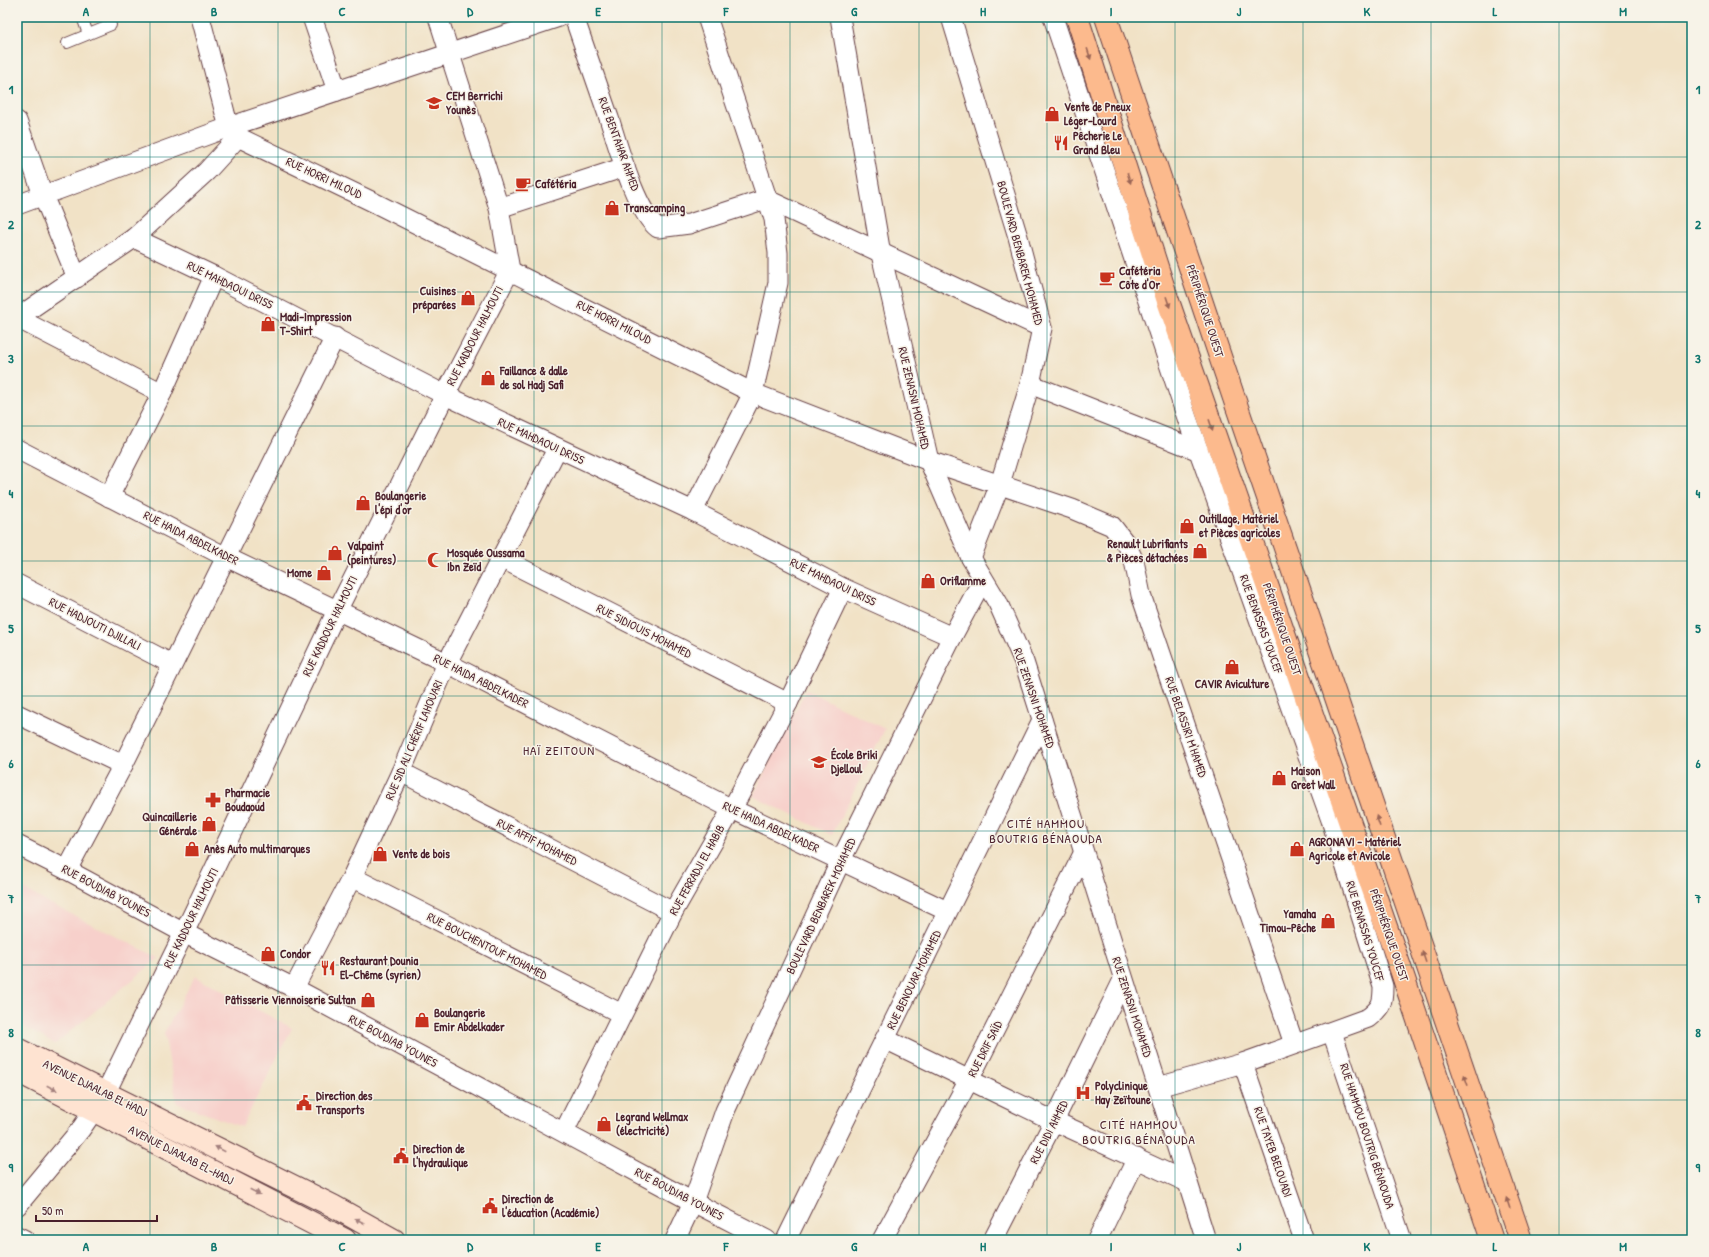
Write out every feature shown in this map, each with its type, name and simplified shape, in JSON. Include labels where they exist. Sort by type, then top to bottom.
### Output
[{"type":"highway","name":"PÉRIPHÉRIQUE OUEST","points":[[1077,17],[1167,298],[1399,964],[1492,1240]]},
{"type":"highway","name":"PÉRIPHÉRIQUE OUEST","points":[[1106,17],[1242,422],[1521,1240]]},
{"type":"main road","name":"AVENUE DJAALAB EL HADJ","points":[[17,1049],[99,1102],[174,1126]]},
{"type":"main road","name":"AVENUE DJAALAB EL-HADJ","points":[[17,1071],[99,1102],[345,1240]]},
{"type":"main road","name":"AVENUE DJAALAB EL-HADJ","points":[[174,1126],[333,1206],[394,1240]]},
{"type":"street","points":[[162,393],[17,318],[134,238],[207,171],[233,132],[200,17]]},
{"type":"street","points":[[312,17],[337,92]]},
{"type":"street","points":[[438,17],[499,208],[510,270]]},
{"type":"street","points":[[17,205],[233,132],[337,92],[559,17]]},
{"type":"street","name":"RUE BENTAHAR AHMED","points":[[574,17],[625,167],[643,210],[651,223],[658,228],[689,224],[766,199]]},
{"type":"street","points":[[693,511],[753,392],[778,283],[778,253],[774,219],[766,199],[707,17]]},
{"type":"street","name":"RUE ZENASNI MOHAMED","points":[[840,17],[881,254],[929,461],[971,558],[998,603],[1024,662],[1083,854],[1158,1087],[1204,1239]]},
{"type":"street","name":"BOULEVARD BENBAREK MOHAMED","points":[[951,17],[1018,237],[1042,328],[1030,384],[1000,484],[971,558]]},
{"type":"street","name":"RUE BENASSAS YOUCEF","points":[[1053,17],[1199,451],[1330,820],[1383,986],[1383,1001],[1377,1011],[1368,1018],[1243,1063],[1158,1087]]},
{"type":"street","points":[[17,121],[43,195],[77,278]]},
{"type":"street","name":"RUE HORRI MILOUD","points":[[233,132],[260,150],[371,201],[753,392],[929,461],[1000,484]]},
{"type":"street","points":[[499,208],[625,167]]},
{"type":"street","points":[[766,199],[1042,328]]},
{"type":"street","name":"RUE MAHDAOUI DRISS","points":[[134,238],[214,276],[445,395],[557,449],[693,511],[843,588],[952,637]]},
{"type":"street","name":"RUE KADDOUR HALMOUTI","points":[[17,1206],[81,1128],[99,1102],[184,933],[338,610],[445,395],[510,270]]},
{"type":"street","points":[[109,497],[162,393],[214,276]]},
{"type":"street","points":[[68,870],[123,765],[335,338]]},
{"type":"street","points":[[1030,384],[1199,451]]},
{"type":"street","name":"RUE HAIDA ABDELKADER","points":[[17,449],[226,557],[447,663],[732,809],[947,911]]},
{"type":"street","name":"RUE SID ALI CHÉRIF LAHOUARI","points":[[294,988],[352,877],[401,772],[447,663],[557,449]]},
{"type":"street","name":"RUE BELASSIRI M'HAMED","points":[[1000,484],[1072,509],[1112,526],[1126,544],[1134,561],[1141,595],[1294,1044]]},
{"type":"street","name":"RUE SIDIOUIS MOHAMED","points":[[501,558],[788,704]]},
{"type":"street","name":"BOULEVARD BENBAREK MOHAMED","points":[[675,1240],[693,1202],[725,1111],[841,860],[952,637],[983,579]]},
{"type":"street","name":"RUE HADJOUTI DJILLALI","points":[[17,584],[172,664]]},
{"type":"street","name":"RUE FERRADJI EL HABIB","points":[[564,1132],[673,912],[732,809],[788,704],[843,588]]},
{"type":"street","points":[[17,714],[123,765]]},
{"type":"street","name":"RUE BENOUAR MOHAMED","points":[[786,1240],[1042,720]]},
{"type":"street","name":"RUE AFFIF MOHAMED","points":[[401,772],[673,912]]},
{"type":"street","name":"RUE BOUDIAB YOUNES","points":[[17,845],[68,870],[184,933],[294,988],[693,1202],[767,1240]]},
{"type":"street","name":"RUE DRIF SAÏD","points":[[882,1240],[970,1080],[1083,854]]},
{"type":"street","name":"RUE BOUCHENTOUF MOHAMED","points":[[352,877],[622,1014]]},
{"type":"street","name":"RUE DIDI AHMED","points":[[993,1240],[1054,1121],[1123,980]]},
{"type":"street","name":"RUE HAMMOU BOUTRIG BÉNAOUDA","points":[[1332,1032],[1402,1240]]},
{"type":"street","points":[[885,1039],[1054,1121],[1187,1182]]},
{"type":"street","name":"RUE TAYEB BELOUADI","points":[[1243,1063],[1304,1240]]},
{"type":"street","points":[[1096,1240],[1137,1158]]},
{"type":"street","points":[[17,1236],[25,1240]]},
{"type":"lane","points":[[82,17],[88,34]]},
{"type":"lane","points":[[67,43],[111,25]]},
{"type":"shaded area","name":"École Briki Djelloul","points":[[806,690],[885,729],[832,835],[753,796]]},
{"type":"shaded area","points":[[17,885],[41,899],[159,958],[55,1044],[17,1023]]},
{"type":"shaded area","points":[[195,976],[292,1028],[242,1127],[177,1103],[164,1033]]},
{"type":"place","name":"CEM Berrichi Younès","points":[[434,103]]},
{"type":"place","name":"Vente de Pneux Léger-Lourd","points":[[1052,114]]},
{"type":"place","name":"Pêcherie Le Grand Bleu","points":[[1061,143]]},
{"type":"place","name":"Cafétéria","points":[[523,184]]},
{"type":"place","name":"Transcamping","points":[[612,208]]},
{"type":"place","name":"Cafétéria Côte d'Or","points":[[1107,278]]},
{"type":"place","name":"Cuisines préparées","points":[[468,298]]},
{"type":"place","name":"Madi-Impression T-Shirt","points":[[268,324]]},
{"type":"place","name":"Faillance & dalle de sol Hadj Safi","points":[[488,378]]},
{"type":"place","name":"Boulangerie l'épi d'or","points":[[363,503]]},
{"type":"place","name":"Outillage, Matériel et Pièces agricoles","points":[[1187,526]]},
{"type":"place","name":"Renault Lubrifiants & Pièces détachées","points":[[1200,551]]},
{"type":"place","name":"Valpaint (peintures)","points":[[335,553]]},
{"type":"place","name":"Mosquée Oussama Ibn Zeïd","points":[[435,560]]},
{"type":"place","name":"Mome","points":[[324,573]]},
{"type":"place","name":"Oriflamme","points":[[928,581]]},
{"type":"place","name":"CAVIR Aviculture","points":[[1232,667]]},
{"type":"place","name":"École Briki Djelloul","points":[[819,762]]},
{"type":"place","name":"Maison Greet Wall","points":[[1279,778]]},
{"type":"place","name":"Pharmacie Boudaoud","points":[[213,800]]},
{"type":"place","name":"Quincaillerie Générale","points":[[209,824]]},
{"type":"place","name":"Anès Auto multimarques","points":[[192,849]]},
{"type":"place","name":"AGRONAVI - Matériel Agricole et Avicole","points":[[1297,849]]},
{"type":"place","name":"Vente de bois","points":[[380,854]]},
{"type":"place","name":"Yamaha Timou-Pêche","points":[[1328,921]]},
{"type":"place","name":"Condor","points":[[268,954]]},
{"type":"place","name":"Restaurant Dounia El-Chême (syrien)","points":[[328,968]]},
{"type":"place","name":"Pâtisserie Viennoiserie Sultan","points":[[368,1000]]},
{"type":"place","name":"Boulangerie Emir Abdelkader","points":[[422,1020]]},
{"type":"place","name":"Polyclinique Hay Zeïtoune","points":[[1083,1093]]},
{"type":"place","name":"Direction des Transports","points":[[304,1103]]},
{"type":"place","name":"Legrand Wellmax (électricité)","points":[[604,1124]]},
{"type":"place","name":"Direction de l'hydraulique","points":[[401,1156]]},
{"type":"place","name":"Direction de l'éducation (Académie)","points":[[490,1206]]},
{"type":"district","name":"HAÏ ZEITOUN","points":[[559,750]]},
{"type":"district","name":"CITÉ HAMMOU BOUTRIG BÉNAOUDA","points":[[1046,830]]},
{"type":"district","name":"CITÉ HAMMOU BOUTRIG BÉNAOUDA","points":[[1139,1132]]}]
